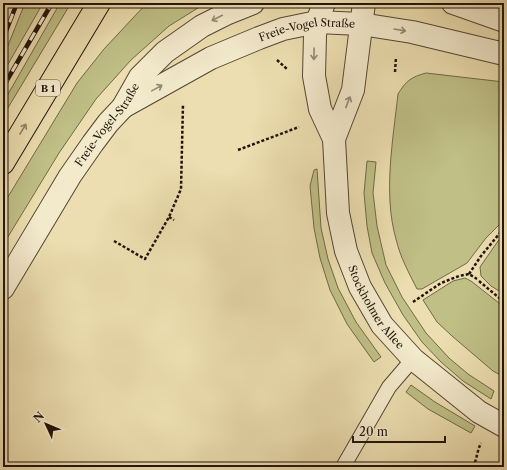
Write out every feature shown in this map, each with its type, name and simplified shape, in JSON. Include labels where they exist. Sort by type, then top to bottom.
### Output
[{"type":"highway","name":"B 1","points":[[3,163],[99,3]]},
{"type":"street","name":"Freie-Vogel-Straße","points":[[3,288],[70,176],[93,142],[123,107],[140,77],[165,52],[202,26],[253,3]]},
{"type":"street","points":[[453,3],[504,21]]},
{"type":"street","name":"Freie-Vogel Straße","points":[[123,107],[211,58],[259,38],[283,30],[320,13],[362,14],[412,32],[504,54]]},
{"type":"street","name":"Stockholmer Allee","points":[[320,13],[315,35],[314,76],[320,109],[334,139],[338,213],[346,251],[360,287],[382,325],[413,359],[479,412],[504,426]]},
{"type":"street","name":"Stockholmer Allee","points":[[334,139],[353,90],[362,14]]},
{"type":"lane","points":[[343,467],[389,387],[413,359]]},
{"type":"path","points":[[395,72],[396,52]]},
{"type":"path","points":[[114,241],[145,259],[169,217],[181,189],[183,101]]},
{"type":"path","points":[[238,150],[300,127]]},
{"type":"path","points":[[169,217],[174,220]]},
{"type":"path","points":[[413,302],[441,284],[459,276],[469,274],[504,228]]},
{"type":"path","points":[[469,274],[504,302]]},
{"type":"path","points":[[473,467],[476,463],[478,447]]},
{"type":"green space","points":[[25,3],[43,3],[3,73],[3,58]]},
{"type":"green space","points":[[60,3],[71,3],[3,116],[3,103]]},
{"type":"green space","points":[[147,3],[206,3],[169,26],[131,60],[96,99],[59,153],[3,245],[3,205],[77,83],[104,49]]},
{"type":"green space","points":[[426,73],[504,82],[504,220],[486,238],[467,263],[422,289],[417,289],[400,252],[392,222],[390,204],[390,167],[398,94],[409,80]]},
{"type":"green space","points":[[367,161],[376,162],[373,193],[377,226],[386,265],[402,297],[426,333],[449,358],[468,374],[494,391],[491,399],[463,381],[441,362],[422,342],[403,315],[385,283],[372,253],[367,226],[364,193]]},
{"type":"green space","points":[[317,169],[321,228],[328,259],[338,288],[356,322],[381,357],[374,362],[347,324],[330,290],[320,258],[314,228],[310,186],[314,170]]},
{"type":"green space","points":[[504,235],[504,294],[491,286],[481,276],[480,267]]},
{"type":"green space","points":[[465,278],[504,307],[504,377],[493,371],[437,322],[423,300],[453,281]]},
{"type":"green space","points":[[411,385],[435,402],[475,426],[471,433],[428,409],[406,392]]},
{"type":"railway","points":[[3,39],[17,3]]},
{"type":"railway","points":[[3,87],[52,3]]}]
